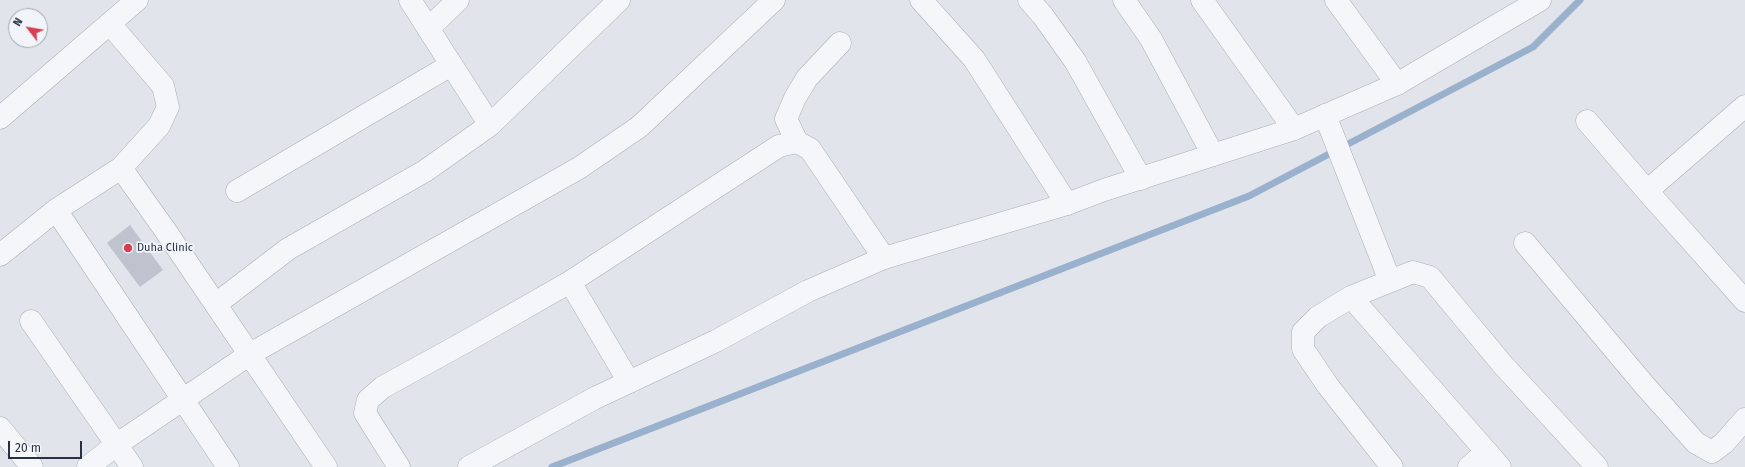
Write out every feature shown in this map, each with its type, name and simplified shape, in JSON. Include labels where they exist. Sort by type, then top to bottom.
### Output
[{"type":"street","points":[[0,118],[137,0]]},
{"type":"street","points":[[410,0],[490,125]]},
{"type":"street","points":[[428,29],[458,0]]},
{"type":"street","points":[[216,304],[288,249],[425,171],[490,125],[619,0]]},
{"type":"street","points":[[88,467],[116,444],[250,354],[580,168],[639,127],[774,0]]},
{"type":"street","points":[[921,0],[974,59],[1067,204]]},
{"type":"street","points":[[1029,0],[1043,16],[1074,61],[1141,179]]},
{"type":"street","points":[[1124,0],[1151,39],[1214,155]]},
{"type":"street","points":[[1202,0],[1294,129]]},
{"type":"street","points":[[1336,0],[1397,84]]},
{"type":"street","points":[[468,467],[629,382],[716,341],[808,291],[884,258],[1067,204],[1294,129],[1329,125],[1540,0]]},
{"type":"street","points":[[0,254],[56,210],[121,168],[159,126],[168,106],[162,86],[110,24]]},
{"type":"street","points":[[840,43],[808,78],[795,98],[786,120],[797,142],[810,150],[884,258]]},
{"type":"street","points":[[237,191],[451,65]]},
{"type":"street","points":[[1646,191],[1745,106]]},
{"type":"street","points":[[1587,121],[1646,191],[1745,301]]},
{"type":"street","points":[[1329,125],[1390,281]]},
{"type":"street","points":[[399,467],[365,413],[368,400],[383,387],[570,282],[778,146],[797,142]]},
{"type":"street","points":[[121,168],[216,304],[326,467]]},
{"type":"street","points":[[56,210],[228,467]]},
{"type":"street","points":[[1525,243],[1646,387],[1696,443],[1712,452],[1724,443],[1745,419]]},
{"type":"street","points":[[1392,467],[1328,386],[1303,349],[1303,332],[1318,317],[1350,297],[1413,272],[1430,278],[1503,365],[1597,467]]},
{"type":"street","points":[[570,282],[629,382]]},
{"type":"street","points":[[1350,297],[1493,459],[1470,467]]},
{"type":"street","points":[[31,321],[132,467]]},
{"type":"street","points":[[0,428],[32,467]]},
{"type":"building","points":[[130,225],[163,270],[140,287],[107,243]]},
{"type":"waterway","points":[[552,467],[1249,196],[1533,47],[1580,0]]},
{"type":"place","name":"Duha Clinic","points":[[128,248]]}]
